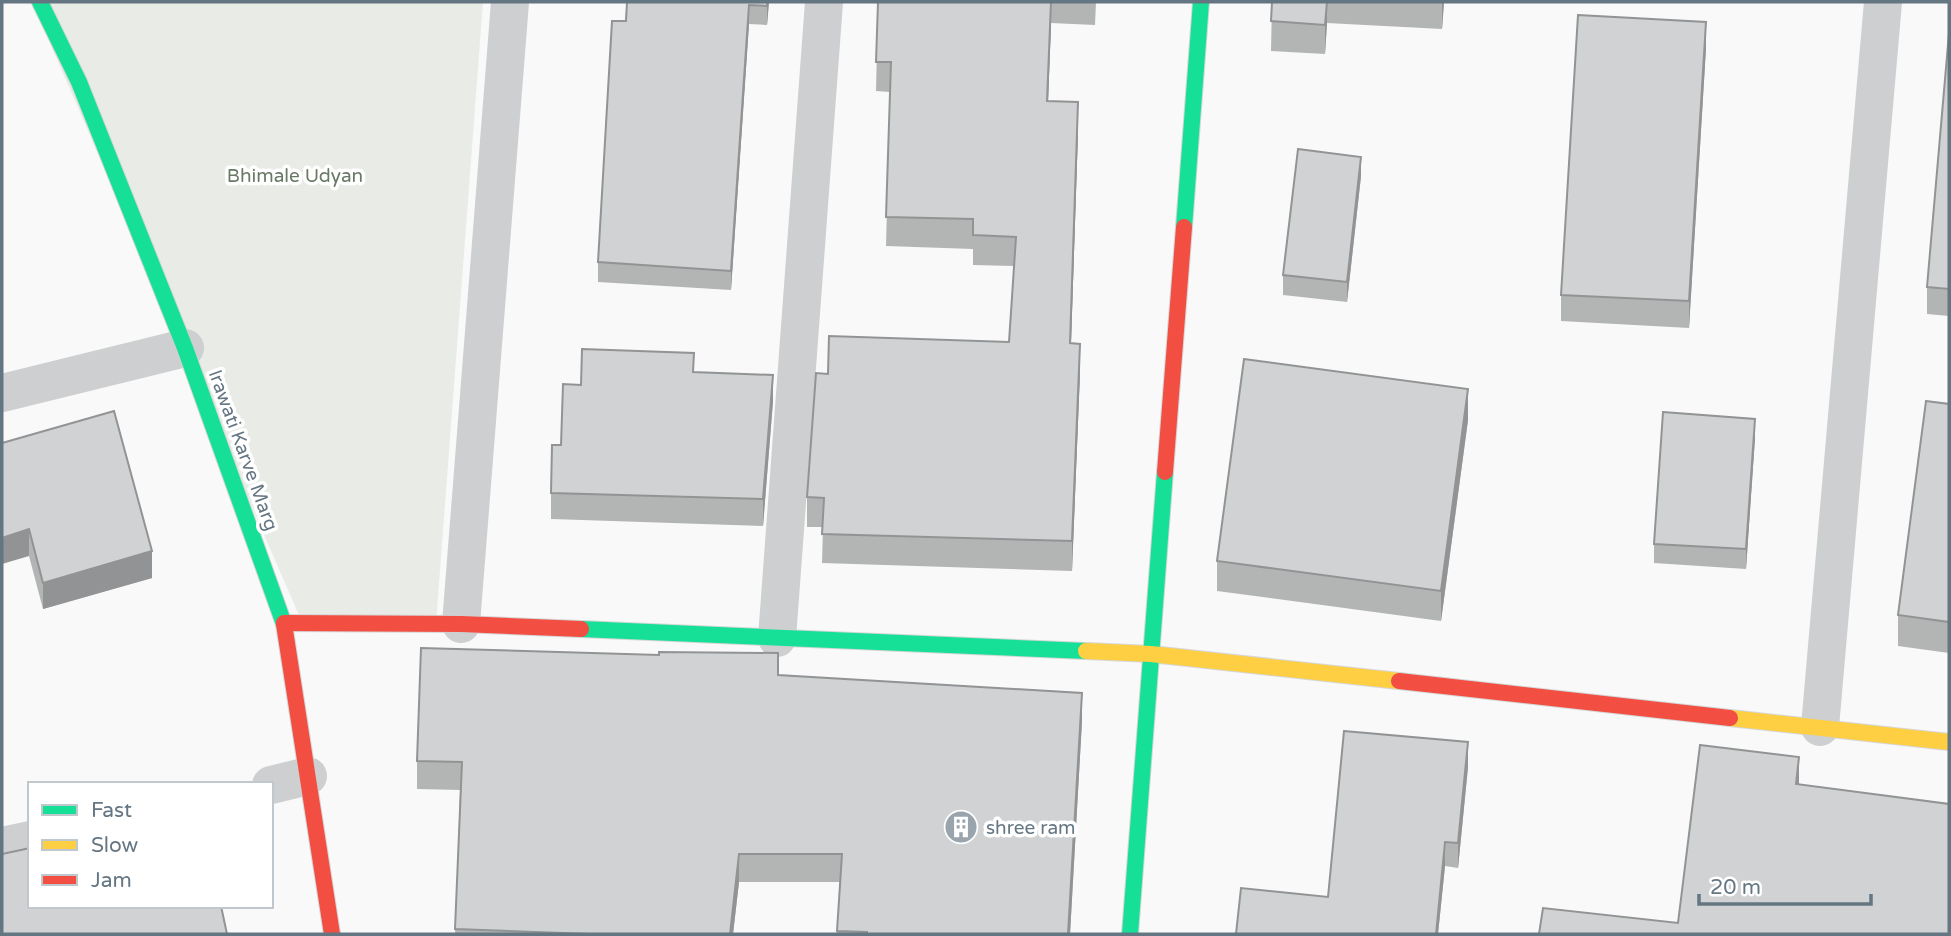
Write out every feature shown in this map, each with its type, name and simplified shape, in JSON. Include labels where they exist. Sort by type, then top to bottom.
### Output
[{"type":"street","name":"Irawati Karve Marg","points":[[40,2],[79,82],[184,348],[284,622],[332,934]]},
{"type":"street","points":[[461,624],[510,2]]},
{"type":"street","points":[[777,638],[824,2]]},
{"type":"street","points":[[1130,934],[1201,2]]},
{"type":"street","points":[[1820,727],[1884,2]]},
{"type":"street","points":[[2,393],[184,348]]},
{"type":"street","points":[[284,622],[461,624],[1151,654],[1949,742]]},
{"type":"street","points":[[273,785],[308,776]]},
{"type":"street","points":[[2,846],[28,840]]},
{"type":"green space","name":"Bhimale Udyan","points":[[32,2],[483,2],[436,623],[302,622]]},
{"type":"building","points":[[627,2],[767,2],[767,6],[749,5],[731,271],[598,262],[612,21],[626,21]]},
{"type":"building","points":[[878,2],[1051,2],[1047,101],[1078,102],[1070,343],[1080,344],[1072,541],[822,534],[824,498],[807,497],[816,373],[828,374],[829,336],[1009,342],[1016,237],[973,235],[973,219],[886,217],[891,62],[876,62]]},
{"type":"building","points":[[1272,2],[1327,2],[1325,25],[1271,21]]},
{"type":"building","points":[[1578,15],[1706,22],[1689,301],[1561,295]]},
{"type":"building","points":[[1949,33],[1949,289],[1927,287]]},
{"type":"building","points":[[1298,149],[1361,157],[1347,282],[1283,275]]},
{"type":"building","points":[[582,349],[694,353],[693,372],[773,375],[763,499],[551,493],[552,445],[561,445],[563,384],[581,385]]},
{"type":"building","points":[[1244,359],[1468,389],[1441,591],[1217,561]]},
{"type":"building","points":[[1926,401],[1949,404],[1949,622],[1898,615]]},
{"type":"building","points":[[114,411],[152,551],[43,583],[29,529],[2,538],[2,443]]},
{"type":"building","points":[[1663,412],[1755,419],[1746,549],[1654,544]]},
{"type":"building","points":[[421,648],[659,655],[659,652],[778,653],[778,675],[1082,693],[1068,934],[867,934],[837,931],[842,854],[739,854],[730,934],[590,934],[455,929],[462,762],[417,761]]},
{"type":"building","points":[[1344,731],[1468,742],[1458,843],[1445,842],[1436,934],[1236,934],[1241,888],[1328,897]]},
{"type":"building","points":[[1700,745],[1799,757],[1796,784],[1949,804],[1949,934],[1539,934],[1543,908],[1678,923]]},
{"type":"building","points":[[28,848],[28,908],[221,908],[227,934],[2,934],[2,854]]},
{"type":"traffic: fast","points":[[40,2],[79,82],[185,348],[284,624]]},
{"type":"traffic: fast","points":[[1184,227],[1201,2]]},
{"type":"traffic: fast","points":[[1130,934],[1165,472]]},
{"type":"traffic: fast","points":[[581,629],[1086,651]]},
{"type":"traffic: slow","points":[[1086,651],[1151,654],[1399,681]]},
{"type":"traffic: slow","points":[[1730,718],[1949,742]]},
{"type":"traffic: jam","points":[[1165,472],[1184,227]]},
{"type":"traffic: jam","points":[[284,623],[461,624],[581,629]]},
{"type":"traffic: jam","points":[[284,624],[332,934]]},
{"type":"traffic: jam","points":[[1399,681],[1730,718]]},
{"type":"place","name":"shree ram","points":[[961,827]]}]
